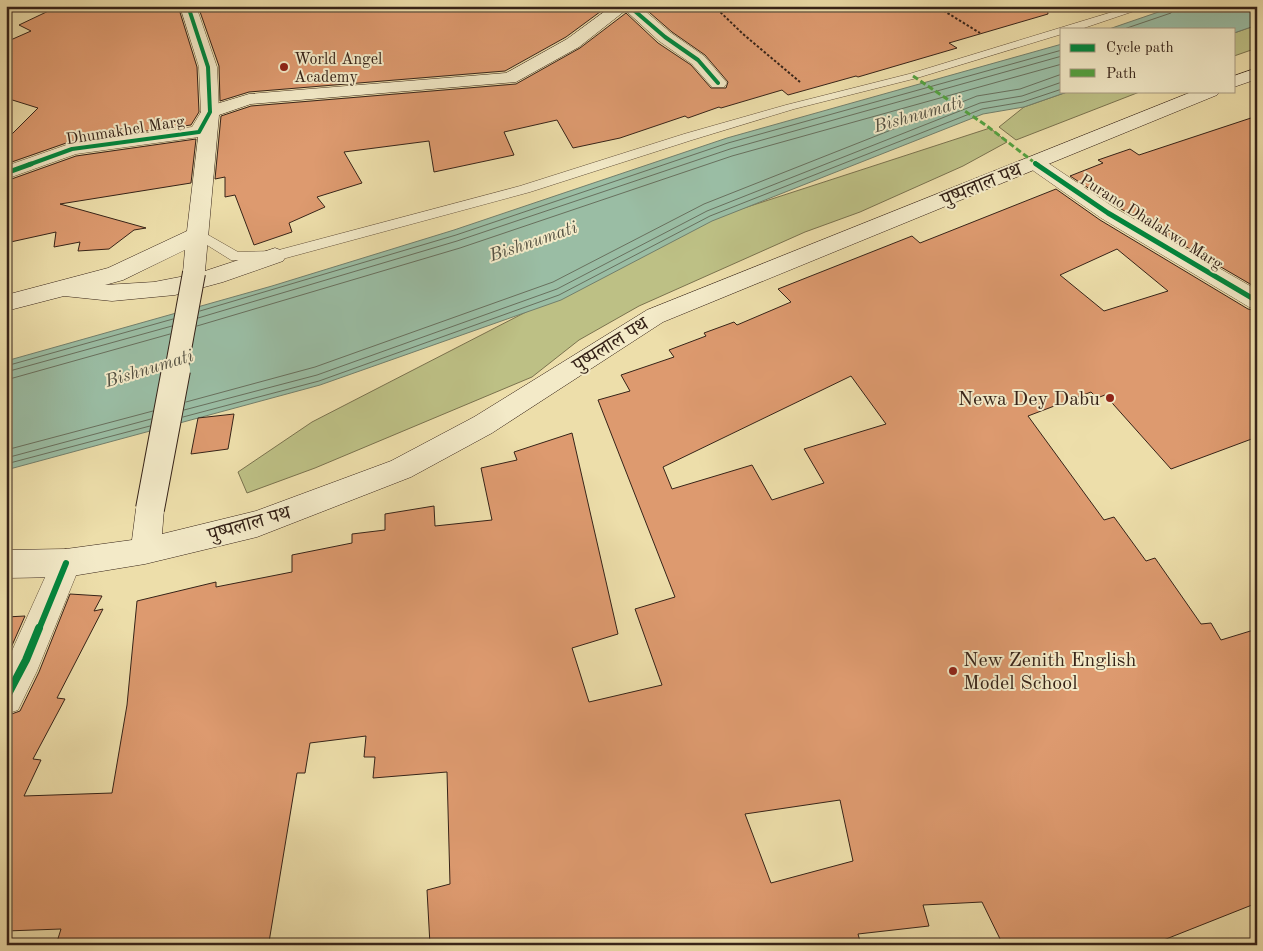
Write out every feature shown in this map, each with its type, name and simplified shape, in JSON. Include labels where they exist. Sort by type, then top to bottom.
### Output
[{"type":"main road","points":[[145,551],[150,509],[194,272],[210,112],[208,67],[188,6]]},
{"type":"main road","points":[[210,112],[249,99],[341,90],[510,78],[573,43],[624,6]]},
{"type":"main road","points":[[629,6],[665,38],[698,60],[718,83]]},
{"type":"main road","points":[[1236,81],[1257,73]]},
{"type":"main road","name":"पुष्पलाल पथ","points":[[6,564],[66,563],[145,551],[257,524],[401,469],[483,425],[655,316],[1209,92]]},
{"type":"main road","name":"Dhumakhel Marg","points":[[6,172],[72,149],[199,132],[210,112]]},
{"type":"main road","name":"Purano Dhalakwo Marg","points":[[1035,163],[1108,212],[1257,301]]},
{"type":"main road","points":[[6,303],[116,274],[198,235]]},
{"type":"main road","points":[[66,288],[112,293],[150,290],[204,281],[275,256]]},
{"type":"main road","points":[[6,698],[26,660],[66,563]]},
{"type":"lane","points":[[1072,28],[1144,6]]},
{"type":"lane","points":[[198,235],[236,256],[275,256],[526,189],[688,137],[913,76],[1060,32]]},
{"type":"path","points":[[714,6],[750,40],[821,100]]},
{"type":"path","points":[[936,6],[1003,48]]},
{"type":"shaded area","points":[[1257,25],[1257,48],[1236,55],[1236,32]]},
{"type":"shaded area","points":[[1067,92],[1139,92],[1016,140],[999,127],[1024,107]]},
{"type":"shaded area","points":[[990,128],[1007,142],[963,166],[860,212],[805,232],[639,306],[579,340],[532,377],[315,468],[247,493],[238,472],[312,422],[701,222]]},
{"type":"water","points":[[1176,6],[1257,6],[1257,25],[1236,32],[1236,28],[1112,28]]},
{"type":"water","name":"Bishnumati","points":[[1060,45],[1060,92],[1067,92],[1024,107],[983,114],[712,221],[561,300],[320,385],[6,470],[6,361],[272,286],[454,230],[727,138]]},
{"type":"building","points":[[59,6],[178,6],[197,67],[199,112],[191,125],[72,141],[6,164],[6,140],[38,108],[6,98],[6,42],[31,31],[19,25]]},
{"type":"building","points":[[198,6],[608,6],[566,37],[505,71],[249,92],[220,101],[219,66]]},
{"type":"building","points":[[642,6],[1047,6],[1048,14],[949,43],[957,48],[858,77],[788,95],[782,90],[719,107],[688,118],[685,116],[620,138],[573,148],[557,120],[504,132],[514,155],[434,172],[429,141],[344,152],[362,183],[317,197],[325,207],[289,223],[292,232],[254,245],[235,195],[225,197],[225,177],[215,179],[221,116],[251,106],[516,84],[580,48],[626,13],[658,43],[691,65],[711,88],[726,88],[728,82],[705,55],[672,32]]},
{"type":"building","points":[[1257,116],[1257,288],[1116,206],[1070,176],[1103,163],[1098,160],[1130,149],[1139,155]]},
{"type":"building","points":[[196,139],[191,183],[60,204],[146,228],[134,230],[109,249],[78,251],[80,242],[54,247],[56,232],[6,243],[6,181],[76,156]]},
{"type":"building","points":[[1056,189],[1100,220],[1248,309],[1257,311],[1257,437],[1171,469],[1105,395],[1097,398],[1091,392],[1028,416],[1104,520],[1114,517],[1146,561],[1155,558],[1201,624],[1211,623],[1221,640],[1257,629],[1257,903],[1151,945],[1003,945],[982,902],[923,905],[929,926],[858,934],[861,945],[430,945],[427,890],[450,884],[447,772],[373,778],[375,757],[364,757],[366,736],[310,743],[305,773],[297,773],[269,942],[238,945],[230,945],[230,941],[138,945],[56,945],[61,929],[6,931],[6,716],[20,711],[39,672],[70,594],[102,596],[94,611],[103,609],[57,698],[65,699],[33,759],[41,760],[24,796],[112,793],[127,705],[137,601],[216,582],[216,587],[292,572],[292,555],[352,543],[352,534],[385,530],[385,514],[434,506],[435,526],[492,520],[481,468],[517,460],[514,452],[572,433],[618,634],[572,648],[589,702],[662,685],[635,609],[675,597],[598,400],[630,391],[621,375],[674,357],[669,350],[706,336],[704,333],[734,322],[737,325],[791,302],[778,289],[912,236],[920,243]],"holes":[[[1117,249],[1168,291],[1104,311],[1060,275]],[[851,376],[886,424],[804,449],[824,483],[772,500],[752,465],[672,489],[663,467]],[[840,800],[853,861],[771,883],[745,814]]]},
{"type":"building","points":[[234,414],[228,449],[191,454],[198,418]]},
{"type":"building","points":[[25,616],[6,659],[6,617]]},
{"type":"marked path","points":[[913,76],[987,126],[1035,163]]},
{"type":"cycle path","points":[[6,173],[72,149],[199,132],[210,112],[208,67],[188,6]]},
{"type":"cycle path","points":[[629,6],[665,37],[698,60],[718,83]]},
{"type":"cycle path","points":[[1035,163],[1108,213],[1257,301]]},
{"type":"cycle path","points":[[6,698],[26,660],[66,563]]},
{"type":"place","name":"World Angel Academy","points":[[284,67]]},
{"type":"place","name":"Newa Dey Dabu","points":[[1110,398]]},
{"type":"place","name":"New Zenith English Model School","points":[[953,671]]}]
